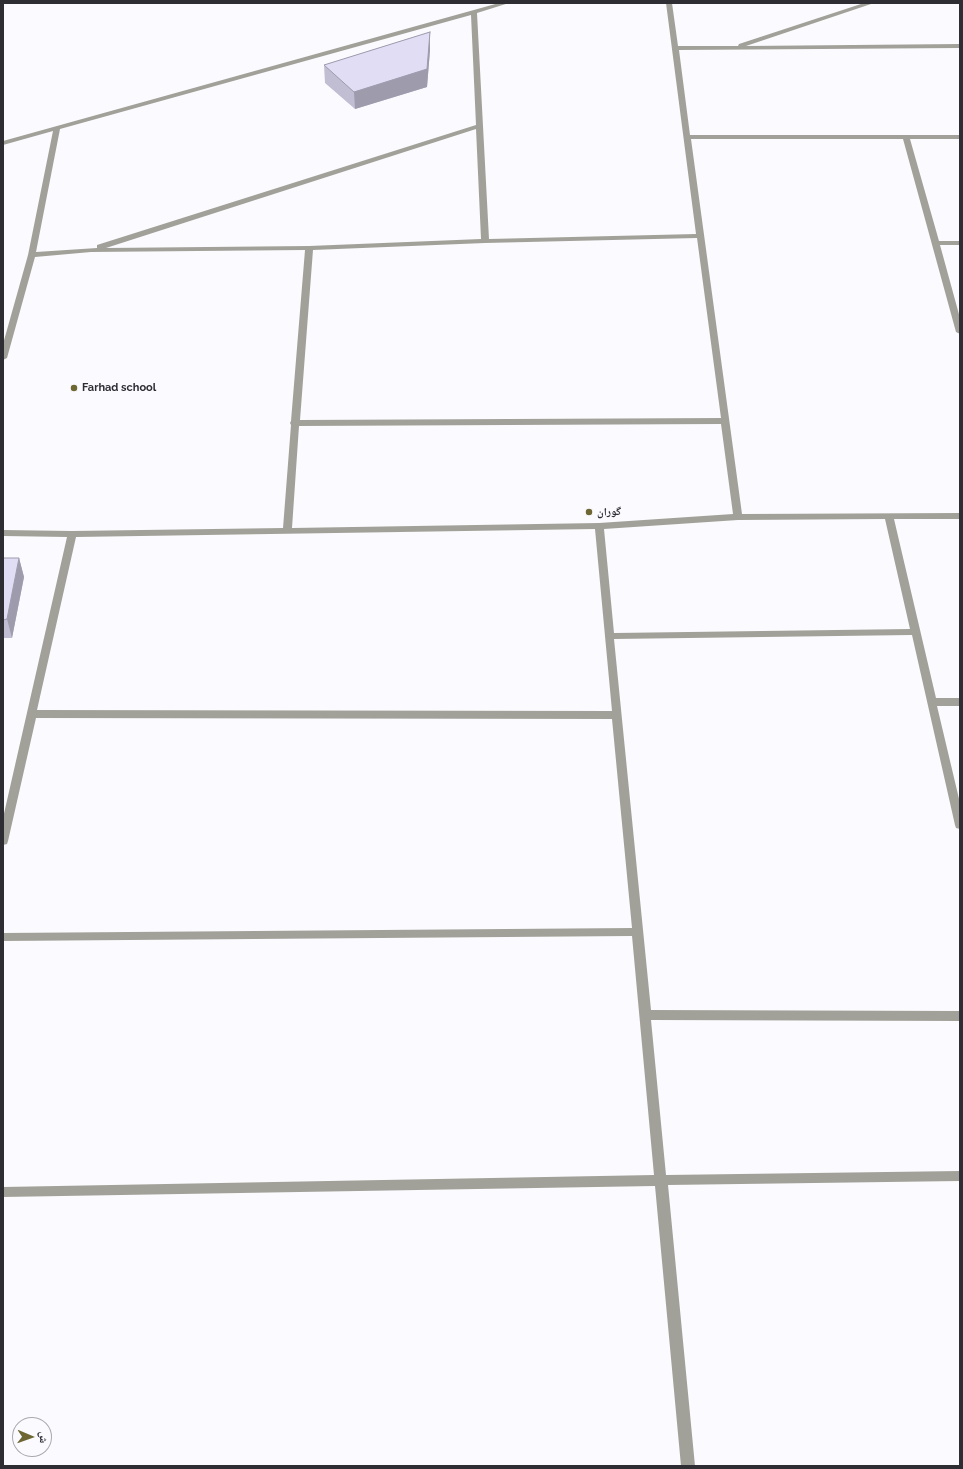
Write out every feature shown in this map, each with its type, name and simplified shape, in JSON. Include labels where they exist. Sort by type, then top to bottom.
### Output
[{"type":"street","points":[[3,143],[506,3]]},
{"type":"street","points":[[669,3],[738,517]]},
{"type":"street","points":[[732,48],[871,3]]},
{"type":"street","points":[[474,12],[485,241]]},
{"type":"street","points":[[675,48],[960,46]]},
{"type":"street","points":[[91,250],[479,126]]},
{"type":"street","points":[[3,358],[32,255],[57,128]]},
{"type":"street","points":[[687,137],[960,137]]},
{"type":"street","points":[[906,137],[960,332]]},
{"type":"street","points":[[32,255],[91,250],[309,248],[485,241],[700,236]]},
{"type":"street","points":[[935,243],[960,243]]},
{"type":"street","points":[[287,529],[294,423],[309,248]]},
{"type":"street","points":[[294,423],[725,421]]},
{"type":"street","points":[[3,533],[72,534],[287,529],[599,526],[738,517],[960,516]]},
{"type":"street","points":[[889,517],[960,825]]},
{"type":"street","points":[[599,526],[688,1466]]},
{"type":"street","points":[[3,841],[72,534]]},
{"type":"street","points":[[610,636],[916,632]]},
{"type":"street","points":[[932,702],[960,702]]},
{"type":"street","points":[[31,714],[617,715]]},
{"type":"street","points":[[3,937],[637,932]]},
{"type":"street","points":[[646,1015],[960,1016]]},
{"type":"street","points":[[3,1192],[960,1176]]},
{"type":"building","points":[[430,32],[427,69],[354,92],[324,65]]},
{"type":"building","points":[[3,558],[19,558],[7,619],[3,620]]},
{"type":"place","name":"Farhad school","points":[[74,388]]},
{"type":"place","name":"گوران","points":[[589,512]]}]
